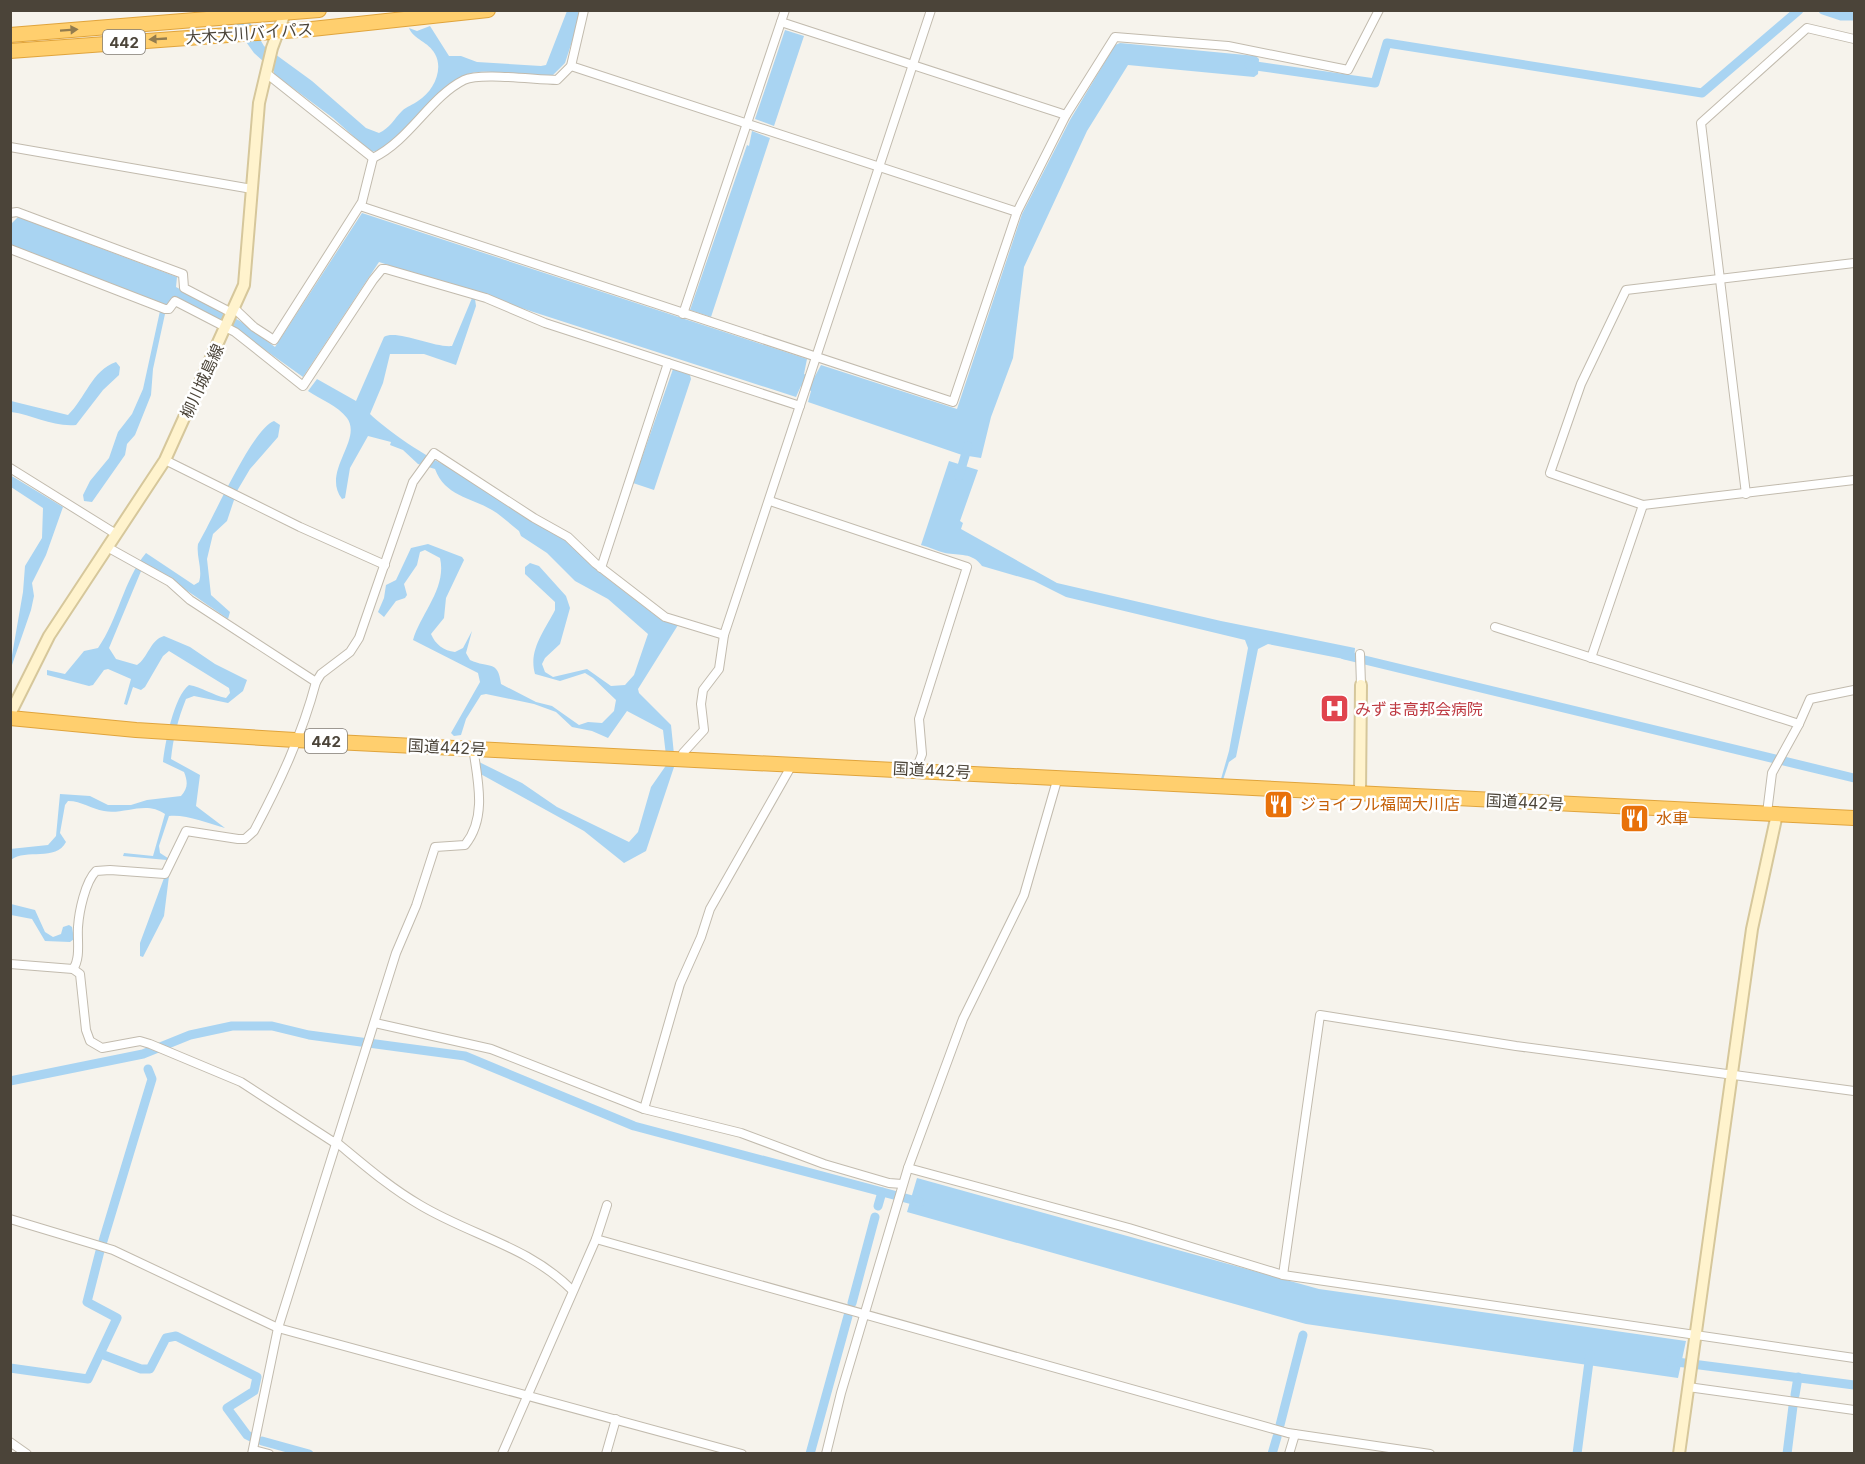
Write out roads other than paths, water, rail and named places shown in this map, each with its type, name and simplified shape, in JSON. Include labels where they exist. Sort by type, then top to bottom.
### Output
[{"type":"highway","name":"大木大川バイパス","points":[[10,35],[319,10]]},
{"type":"highway","name":"大木大川バイパス","points":[[10,51],[258,33],[488,10]]},
{"type":"highway","name":"国道442号","points":[[10,716],[136,730],[295,740],[1854,818]]},
{"type":"main road","name":"柳川城島線","points":[[10,716],[49,636],[165,460],[226,328],[246,276],[255,133],[272,48],[286,11]]},
{"type":"main road","points":[[1360,686],[1360,793]]},
{"type":"main road","points":[[1679,1454],[1752,929],[1772,814]]},
{"type":"street","points":[[10,213],[17,212],[183,274],[184,288],[232,312],[274,340],[360,206],[373,158],[395,146],[424,115],[464,80],[479,78],[557,80],[571,66],[584,10]]},
{"type":"street","points":[[683,314],[785,10]]},
{"type":"street","points":[[680,759],[704,730],[701,704],[703,690],[719,669],[724,635],[931,10]]},
{"type":"street","points":[[360,206],[815,360],[953,402],[1017,212],[1066,115],[1115,37],[1228,46],[1348,70],[1379,10]]},
{"type":"street","points":[[781,22],[1066,115]]},
{"type":"street","points":[[1746,494],[1701,123],[1807,28],[1854,39]]},
{"type":"street","points":[[571,66],[1017,212]]},
{"type":"street","points":[[267,70],[373,158]]},
{"type":"street","points":[[10,147],[252,189]]},
{"type":"street","points":[[10,249],[165,309],[169,309],[175,301],[235,332],[303,387],[378,273],[386,269],[486,298],[545,322],[668,363],[801,403]]},
{"type":"street","points":[[1854,263],[1720,281],[1626,290],[1581,384],[1550,473],[1643,505],[1854,480]]},
{"type":"street","points":[[601,568],[668,363]]},
{"type":"street","points":[[73,969],[77,964],[78,924],[92,874],[100,870],[110,870],[165,874],[186,831],[238,839],[249,836],[291,760],[295,740],[316,682],[321,674],[350,652],[359,638],[413,482],[434,453],[534,518],[568,537],[601,568],[665,617],[724,635]]},
{"type":"street","points":[[165,460],[300,527],[385,565]]},
{"type":"street","points":[[10,468],[116,534]]},
{"type":"street","points":[[770,501],[967,567],[919,718],[922,754],[916,770]]},
{"type":"street","points":[[1591,658],[1643,505]]},
{"type":"street","points":[[106,547],[170,582],[190,600],[316,682]]},
{"type":"street","points":[[1495,627],[1799,724]]},
{"type":"street","points":[[1360,654],[1360,686]]},
{"type":"street","points":[[1772,814],[1772,773],[1810,699],[1854,690]]},
{"type":"street","points":[[269,1454],[253,1452],[278,1328],[368,1036],[375,1023],[396,953],[416,906],[435,847],[465,845],[478,822],[479,787],[473,748]]},
{"type":"street","points":[[645,1109],[680,984],[701,937],[710,909],[793,764]]},
{"type":"street","points":[[826,1454],[902,1185],[935,1090],[978,986],[1024,895],[1058,777]]},
{"type":"street","points":[[10,964],[73,969],[80,974],[90,1041],[102,1048],[140,1041],[241,1082],[335,1142],[390,1186],[421,1206],[527,1255],[553,1271],[572,1290]]},
{"type":"street","points":[[1283,1275],[1320,1015],[1516,1046],[1854,1091]]},
{"type":"street","points":[[375,1023],[491,1048],[645,1109],[741,1133],[889,1183],[902,1185]]},
{"type":"street","points":[[908,1168],[1129,1228],[1283,1275],[1694,1339],[1854,1358]]},
{"type":"street","points":[[502,1454],[596,1239],[606,1205]]},
{"type":"street","points":[[10,1219],[113,1250],[278,1328],[742,1454]]},
{"type":"street","points":[[596,1239],[1295,1434],[1430,1454]]},
{"type":"street","points":[[1689,1382],[1854,1410]]},
{"type":"street","points":[[606,1454],[616,1419]]},
{"type":"street","points":[[1289,1454],[1295,1434]]},
{"type":"street","points":[[10,1442],[27,1454]]},
{"type":"water","points":[[224,11],[243,11],[264,46],[312,81],[366,128],[379,133],[389,126],[404,109],[428,92],[438,74],[435,54],[409,28],[417,31],[430,26],[449,56],[461,56],[477,62],[541,66],[546,65],[567,11],[582,11],[565,63],[553,75],[529,76],[491,72],[468,74],[447,87],[394,141],[371,152],[333,118],[274,74],[274,71],[254,53]]},
{"type":"water","points":[[785,30],[804,36],[774,126],[755,119]]},
{"type":"water","points":[[1120,43],[1256,56],[1259,59],[1258,74],[1254,77],[1128,65],[1087,131],[1024,267],[1013,358],[991,417],[981,458],[962,455],[808,402],[811,391],[801,386],[796,397],[379,262],[303,377],[233,327],[175,296],[167,305],[11,245],[10,225],[18,217],[177,277],[176,287],[240,321],[275,347],[362,213],[807,359],[804,374],[814,378],[821,365],[957,409],[1022,214],[1070,120],[1115,45]]},
{"type":"water","points":[[752,131],[770,138],[711,317],[690,310],[747,145],[749,146]]},
{"type":"water","points":[[472,298],[475,299],[476,306],[456,365],[424,354],[390,354],[383,383],[370,414],[419,451],[448,466],[565,540],[599,572],[660,619],[678,625],[638,689],[639,693],[671,725],[675,764],[646,851],[624,863],[584,831],[477,772],[477,761],[522,783],[557,807],[629,842],[638,832],[651,787],[667,764],[663,730],[627,711],[608,738],[592,731],[572,727],[556,712],[534,704],[486,694],[481,695],[466,719],[461,735],[454,736],[451,733],[480,682],[478,673],[413,640],[437,590],[440,580],[440,558],[425,550],[420,552],[417,565],[404,584],[407,595],[405,598],[396,601],[384,617],[378,612],[386,585],[396,580],[411,548],[428,544],[462,557],[464,560],[446,598],[444,618],[431,634],[435,641],[444,649],[455,652],[463,648],[472,631],[466,653],[470,660],[495,668],[500,676],[501,684],[536,702],[552,706],[579,725],[588,722],[602,723],[614,711],[616,700],[585,673],[560,681],[535,674],[533,665],[536,648],[555,610],[555,602],[525,574],[525,567],[530,563],[539,566],[566,596],[570,608],[560,644],[542,664],[545,672],[553,677],[587,669],[611,686],[625,685],[634,675],[648,634],[608,599],[575,581],[547,553],[521,536],[519,531],[499,515],[459,495],[445,485],[435,469],[418,464],[403,450],[390,445],[391,442],[368,436],[350,468],[345,498],[342,499],[337,489],[336,478],[351,427],[347,418],[339,410],[308,391],[317,379],[356,401],[384,337],[397,335],[452,346]]},
{"type":"water","points":[[160,311],[165,314],[153,369],[151,395],[135,435],[127,444],[125,455],[92,502],[84,501],[83,495],[90,481],[109,458],[118,432],[132,414],[143,389]]},
{"type":"water","points":[[116,362],[120,367],[119,375],[103,390],[76,425],[51,423],[11,412],[11,401],[68,415],[101,371]]},
{"type":"water","points":[[673,369],[690,375],[691,379],[654,490],[633,483]]},
{"type":"water","points":[[274,421],[280,425],[278,437],[250,469],[237,491],[227,521],[213,534],[207,559],[211,595],[230,612],[228,619],[144,564],[109,648],[116,659],[137,665],[155,641],[164,636],[190,647],[215,664],[247,680],[243,691],[228,703],[194,696],[186,699],[183,706],[171,759],[200,775],[196,806],[225,828],[189,818],[169,816],[159,846],[160,853],[171,860],[164,916],[143,957],[140,956],[140,943],[167,870],[167,860],[123,856],[124,853],[153,856],[165,814],[150,808],[104,811],[68,801],[65,805],[60,833],[66,842],[61,848],[55,852],[25,855],[11,860],[10,849],[48,845],[56,836],[60,794],[90,796],[108,805],[131,805],[147,800],[181,796],[187,785],[184,772],[163,762],[168,732],[179,699],[189,685],[226,698],[230,693],[229,688],[169,651],[163,656],[145,687],[141,690],[133,687],[127,705],[124,704],[131,679],[108,669],[104,670],[93,685],[89,686],[47,675],[47,670],[65,674],[84,651],[98,648],[111,625],[138,563],[146,553],[194,585],[199,582],[198,544],[244,457],[265,428]]},
{"type":"water","points":[[949,461],[978,470],[960,521],[963,523],[961,529],[1057,583],[1221,621],[1355,648],[1354,661],[1268,644],[1258,649],[1236,757],[1229,762],[1223,780],[1221,779],[1229,751],[1248,648],[1245,640],[1066,597],[1034,581],[982,566],[974,558],[945,553],[921,545]]},
{"type":"water","points":[[10,475],[63,507],[46,555],[32,583],[34,596],[31,610],[12,665],[25,566],[42,538],[43,508],[11,487]]},
{"type":"water","points":[[11,904],[35,910],[45,932],[53,937],[61,934],[63,927],[69,925],[72,927],[74,939],[70,942],[45,941],[32,919],[11,915]]},
{"type":"water","points":[[917,1178],[1319,1289],[1686,1341],[1678,1378],[1306,1324],[907,1212]]},
{"type":"waterway","points":[[1249,65],[1375,83],[1387,43],[1702,93],[1799,10]]},
{"type":"waterway","points":[[1823,10],[1841,16],[1854,16]]},
{"type":"waterway","points":[[959,476],[968,446]]},
{"type":"waterway","points":[[1344,655],[1854,778]]},
{"type":"waterway","points":[[10,1081],[143,1054],[190,1035],[232,1026],[272,1026],[309,1035],[465,1056],[634,1126],[920,1202]]},
{"type":"waterway","points":[[103,1241],[152,1079],[148,1069]]},
{"type":"waterway","points":[[878,1206],[882,1192]]},
{"type":"waterway","points":[[852,1303],[875,1217]]},
{"type":"waterway","points":[[10,1368],[88,1379],[117,1318],[87,1302],[100,1251]]},
{"type":"waterway","points":[[810,1454],[848,1316]]},
{"type":"waterway","points":[[1280,1425],[1303,1335]]},
{"type":"waterway","points":[[101,1354],[141,1369],[150,1369],[166,1338],[176,1336],[257,1377],[254,1391],[227,1408],[247,1435],[251,1437]]},
{"type":"waterway","points":[[1577,1454],[1590,1354]]},
{"type":"waterway","points":[[1669,1361],[1854,1385]]},
{"type":"waterway","points":[[1795,1395],[1798,1377]]},
{"type":"waterway","points":[[1787,1454],[1793,1406]]},
{"type":"waterway","points":[[1272,1454],[1277,1437]]},
{"type":"waterway","points":[[262,1441],[309,1454]]},
{"type":"place","name":"みずま高邦会病院","points":[[1334,709]]},
{"type":"place","name":"ジョイフル福岡大川店","points":[[1279,804]]},
{"type":"place","name":"水車","points":[[1635,818]]}]
